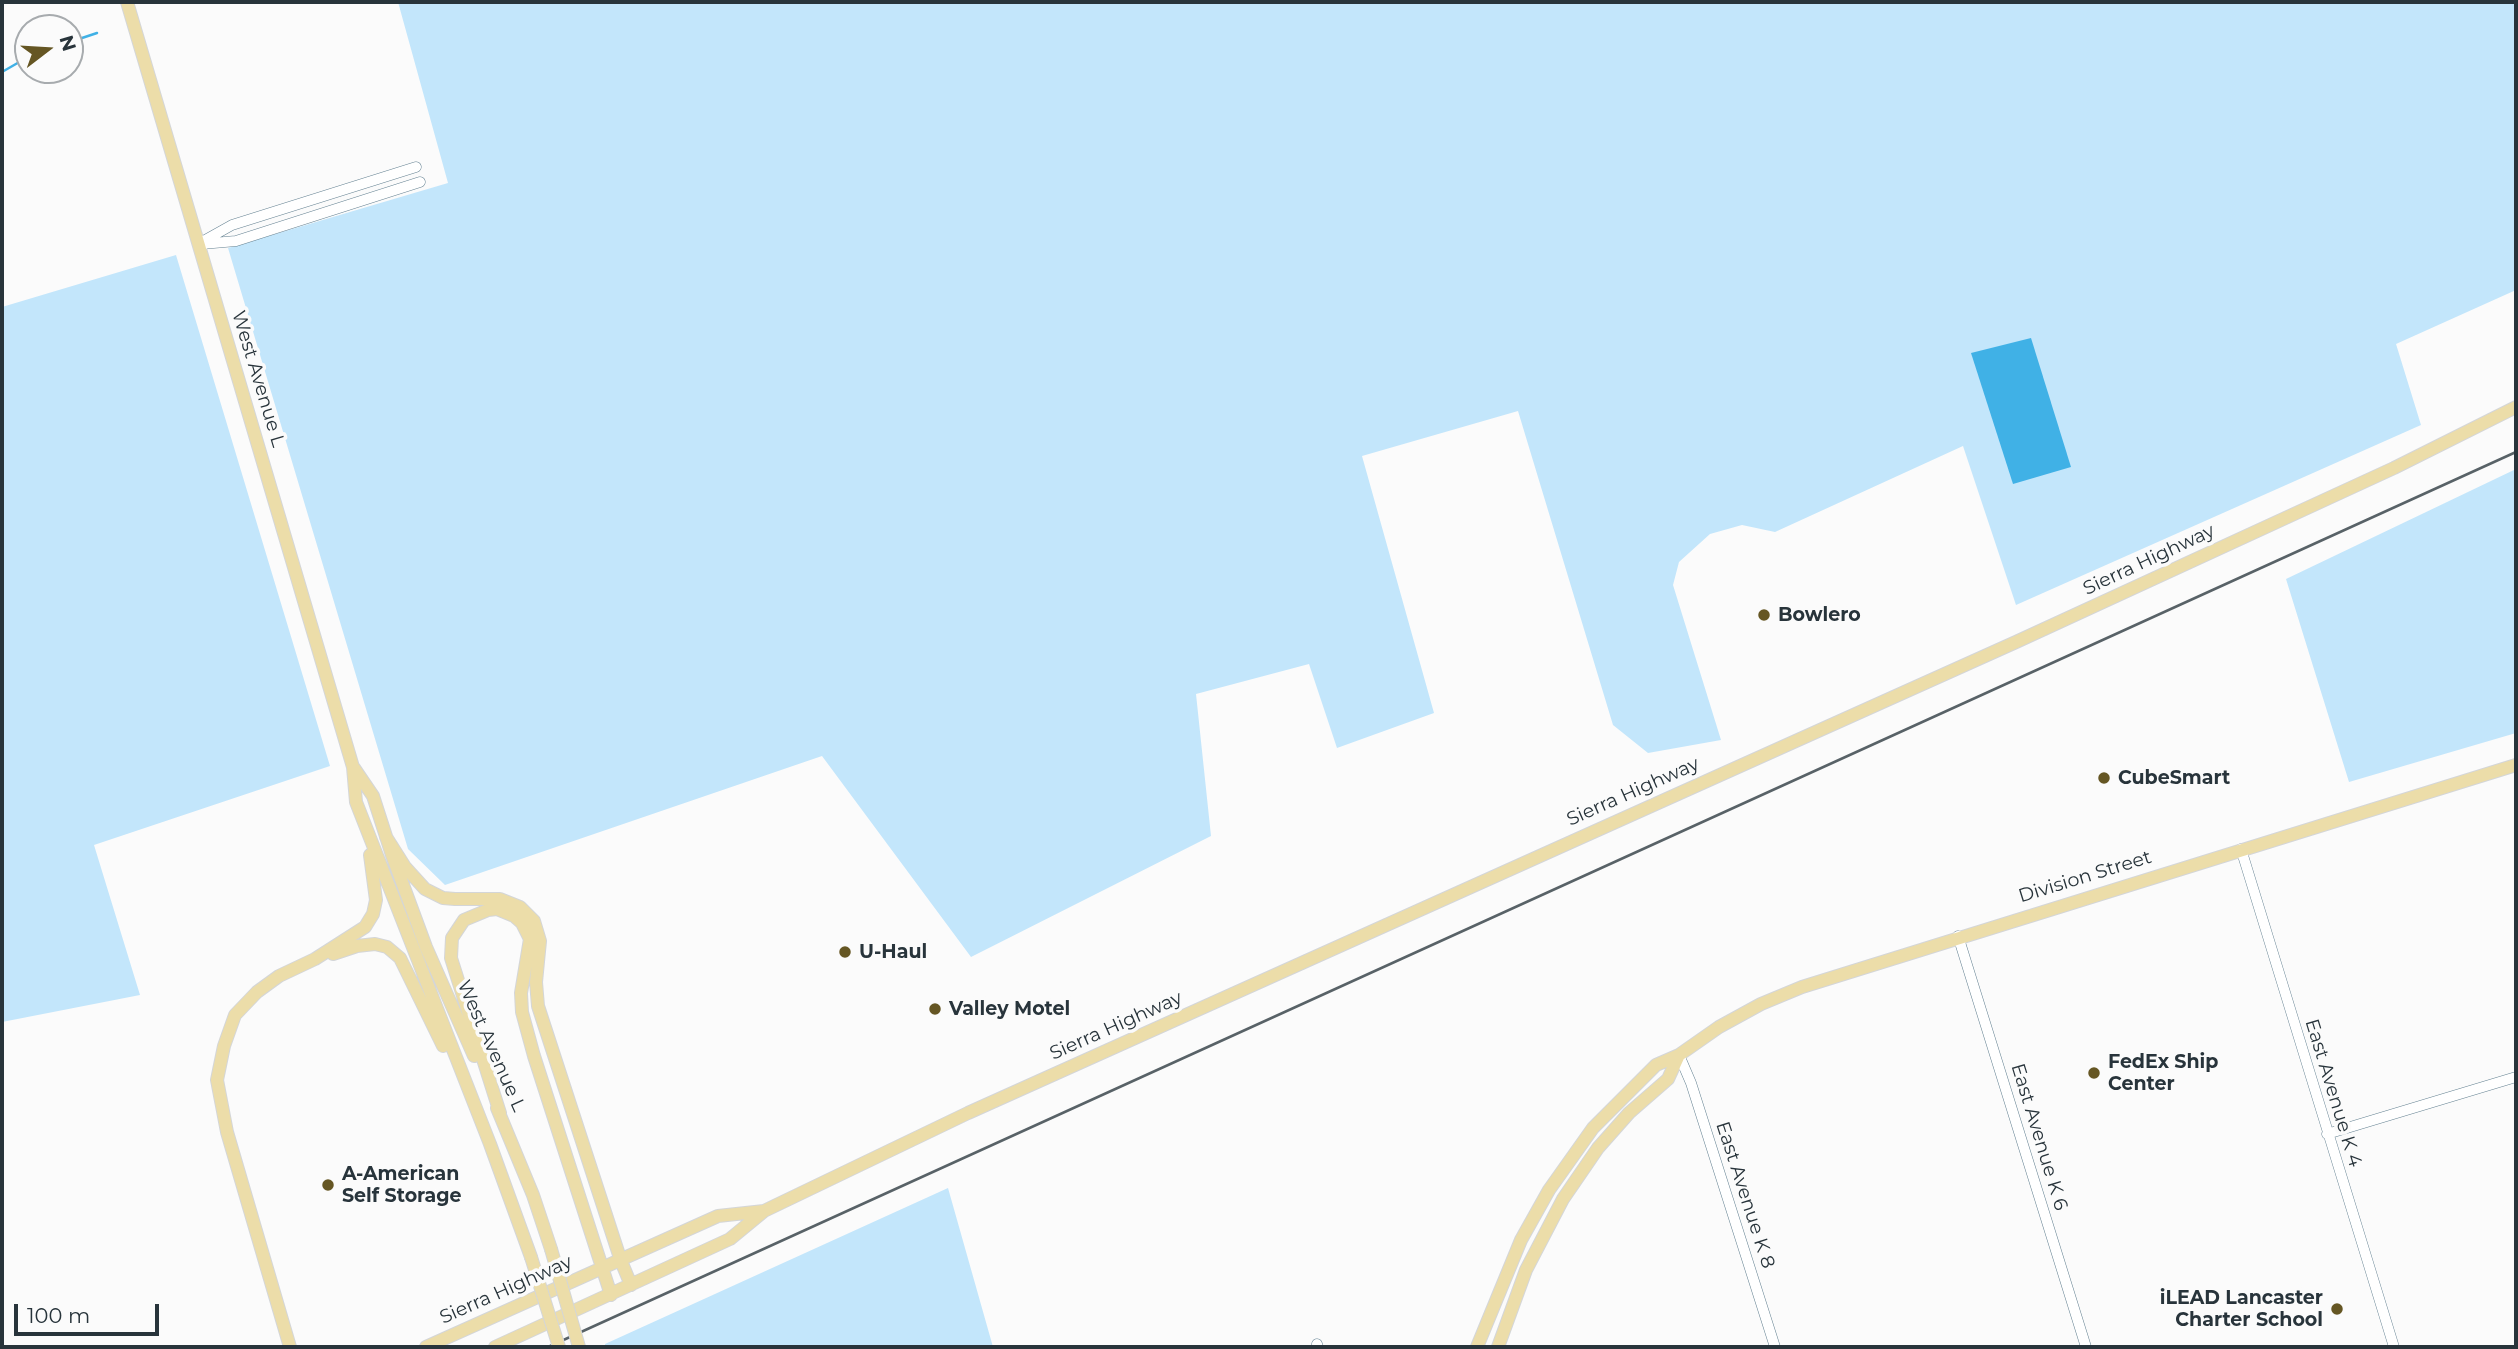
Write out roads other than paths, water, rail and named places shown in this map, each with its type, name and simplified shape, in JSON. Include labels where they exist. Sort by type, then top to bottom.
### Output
[{"type":"main road","name":"West Avenue L","points":[[127,2],[353,767],[356,802],[490,1144],[531,1257],[559,1347]]},
{"type":"main road","name":"Sierra Highway","points":[[611,1295],[730,1239],[764,1211],[968,1113],[2067,619],[2394,468],[2516,407]]},
{"type":"main road","name":"Division Street","points":[[1477,1347],[1521,1240],[1549,1190],[1593,1128],[1656,1065],[1679,1055],[1719,1027],[1802,986],[2516,765]]},
{"type":"main road","name":"West Avenue L","points":[[353,767],[373,796],[426,947],[533,1195],[579,1347]]},
{"type":"main road","points":[[290,1347],[230,1143],[217,1080],[234,1015],[257,992],[279,976],[315,959],[365,927],[373,914],[376,901],[375,883],[365,827]]},
{"type":"main road","points":[[386,837],[405,867],[425,889],[454,899],[500,899],[520,907],[534,921],[540,942],[536,982],[538,1006],[631,1285]]},
{"type":"main road","points":[[495,1347],[611,1295],[522,1012],[530,939],[522,923],[514,916],[497,909],[464,920],[453,938],[451,958],[500,1114]]},
{"type":"main road","points":[[315,959],[357,946],[375,944],[387,947],[400,958],[490,1144]]},
{"type":"main road","points":[[1499,1347],[1526,1270],[1563,1199],[1598,1148],[1629,1113],[1668,1079],[1679,1055]]},
{"type":"main road","name":"Sierra Highway","points":[[426,1347],[718,1216],[764,1211]]},
{"type":"street","points":[[198,244],[232,225],[416,167]]},
{"type":"street","points":[[198,244],[236,240],[420,182]]},
{"type":"street","name":"East Avenue K 4","points":[[2241,849],[2394,1347]]},
{"type":"street","name":"East Avenue K 6","points":[[1958,936],[2086,1347]]},
{"type":"street","name":"East Avenue K 8","points":[[1679,1055],[1691,1083],[1775,1347]]},
{"type":"street","points":[[2327,1134],[2516,1077]]},
{"type":"water","points":[[2031,338],[2071,467],[2013,484],[1971,353]]},
{"type":"waterway","points":[[84,37],[97,33]]},
{"type":"waterway","points":[[2,72],[14,65]]},
{"type":"railway","points":[[548,1347],[2516,452]]},
{"type":"place","name":"Bowlero","points":[[1764,615]]},
{"type":"place","name":"CubeSmart","points":[[2104,778]]},
{"type":"place","name":"U-Haul","points":[[845,952]]},
{"type":"place","name":"Valley Motel","points":[[935,1009]]},
{"type":"place","name":"FedEx Ship Center","points":[[2094,1073]]},
{"type":"place","name":"A-American Self Storage","points":[[328,1185]]},
{"type":"place","name":"iLEAD Lancaster Charter School","points":[[2337,1309]]}]
